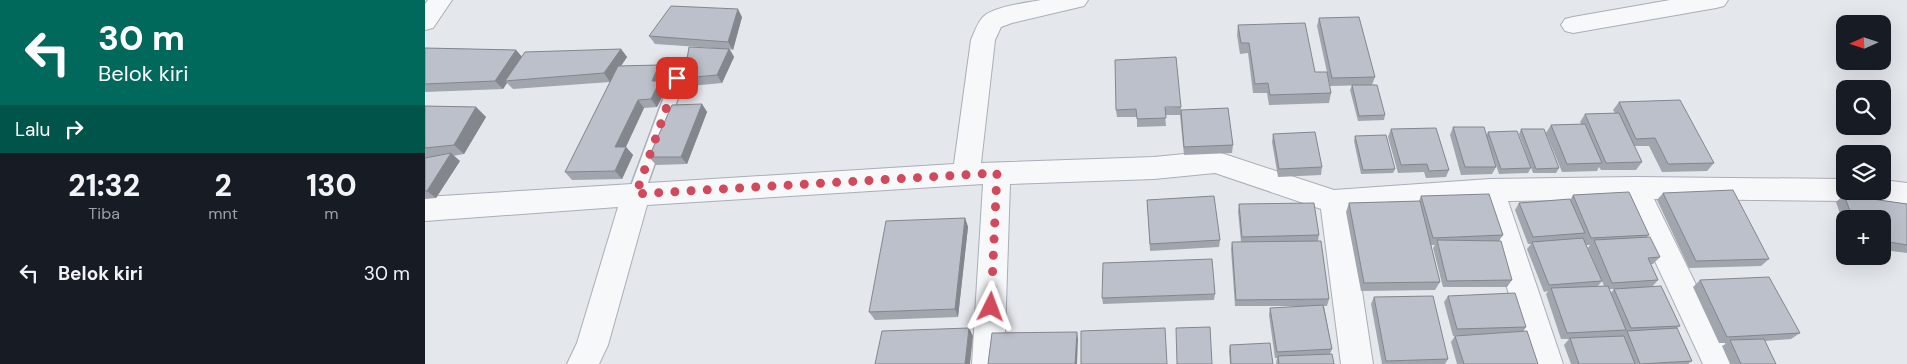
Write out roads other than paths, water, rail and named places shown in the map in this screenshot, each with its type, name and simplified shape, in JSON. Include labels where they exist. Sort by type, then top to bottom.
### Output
[{"type":"street","points":[[425,22],[440,0]]},
{"type":"street","points":[[966,174],[983,40],[992,22],[1005,16],[1076,0]]},
{"type":"street","points":[[1573,25],[1716,0]]},
{"type":"street","points":[[425,209],[966,174],[1154,168],[1215,162],[1334,202],[1490,190],[1635,188],[1836,190]]},
{"type":"street","points":[[988,364],[997,173]]},
{"type":"street","points":[[1635,188],[1719,364]]},
{"type":"street","points":[[1490,190],[1547,364]]},
{"type":"street","points":[[1891,192],[1907,194]]},
{"type":"street","points":[[583,364],[591,345],[636,194]]},
{"type":"street","points":[[1334,202],[1357,364]]},
{"type":"lane","points":[[636,194],[677,78]]}]
